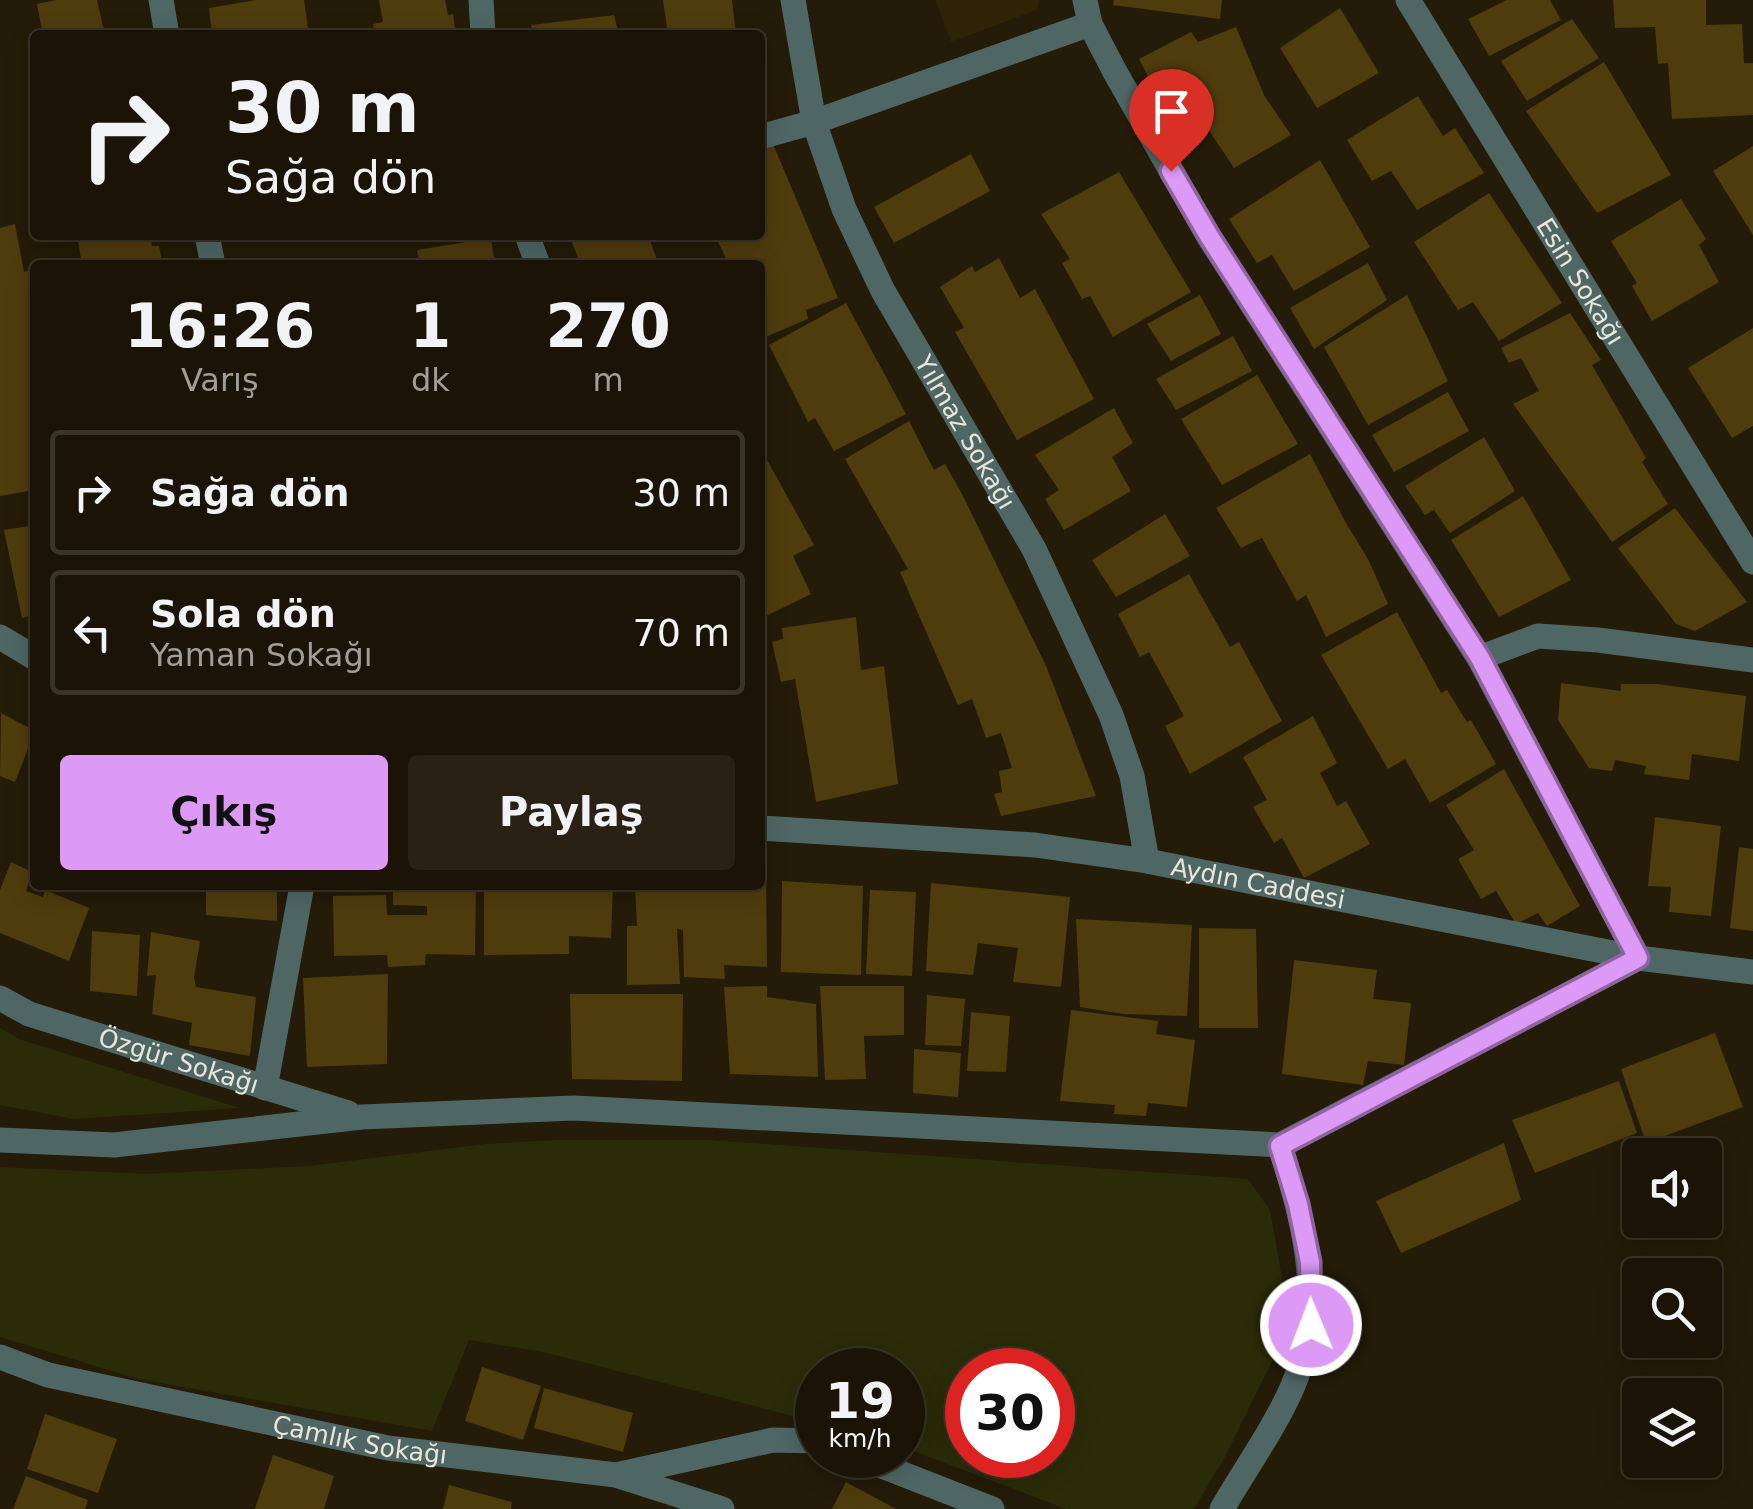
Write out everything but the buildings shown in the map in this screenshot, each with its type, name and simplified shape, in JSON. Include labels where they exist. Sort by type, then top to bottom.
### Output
[{"type":"street","points":[[161,0],[166,30]]},
{"type":"street","points":[[480,0],[483,30]]},
{"type":"street","name":"Yılmaz Sokağı","points":[[793,0],[814,122],[844,209],[884,291],[1034,549],[1111,716],[1132,776],[1147,861]]},
{"type":"street","name":"Esin Sokağı","points":[[1408,0],[1753,562]]},
{"type":"street","points":[[0,1140],[114,1145],[362,1117],[574,1108],[1280,1146],[1638,958],[1480,658],[1209,236],[1088,12],[814,122],[765,136]]},
{"type":"street","points":[[1480,658],[1538,636],[1753,660]]},
{"type":"street","points":[[0,637],[30,655]]},
{"type":"street","name":"Aydın Caddesi","points":[[765,824],[1035,845],[1147,861],[1638,958],[1753,972]]},
{"type":"street","points":[[265,1088],[301,890]]},
{"type":"street","name":"Özgür Sokağı","points":[[0,998],[29,1014],[362,1117]]},
{"type":"street","points":[[1222,1509],[1292,1387],[1311,1325],[1310,1262],[1280,1146]]},
{"type":"street","name":"Çamlık Sokağı","points":[[0,1356],[48,1375],[388,1448],[616,1475],[722,1509]]},
{"type":"street","points":[[616,1475],[773,1440],[795,1440]]},
{"type":"street","points":[[913,1478],[992,1509]]},
{"type":"shaded area","points":[[935,0],[1039,0],[1037,10],[951,42]]},
{"type":"green space","points":[[0,1028],[19,1039],[239,1108],[74,1119],[0,1105]]},
{"type":"green space","points":[[710,1140],[1248,1179],[1270,1210],[1290,1324],[1226,1455],[1194,1509],[1066,1509],[984,1478],[1075,1478],[1075,1348],[945,1348],[945,1463],[925,1455],[925,1348],[795,1348],[795,1416],[543,1352],[469,1340],[432,1431],[138,1379],[0,1337],[0,1167],[147,1174],[309,1166],[486,1144]]},
{"type":"route","points":[[1171,171],[1480,658],[1638,958],[1280,1146],[1310,1262],[1311,1325]]}]
